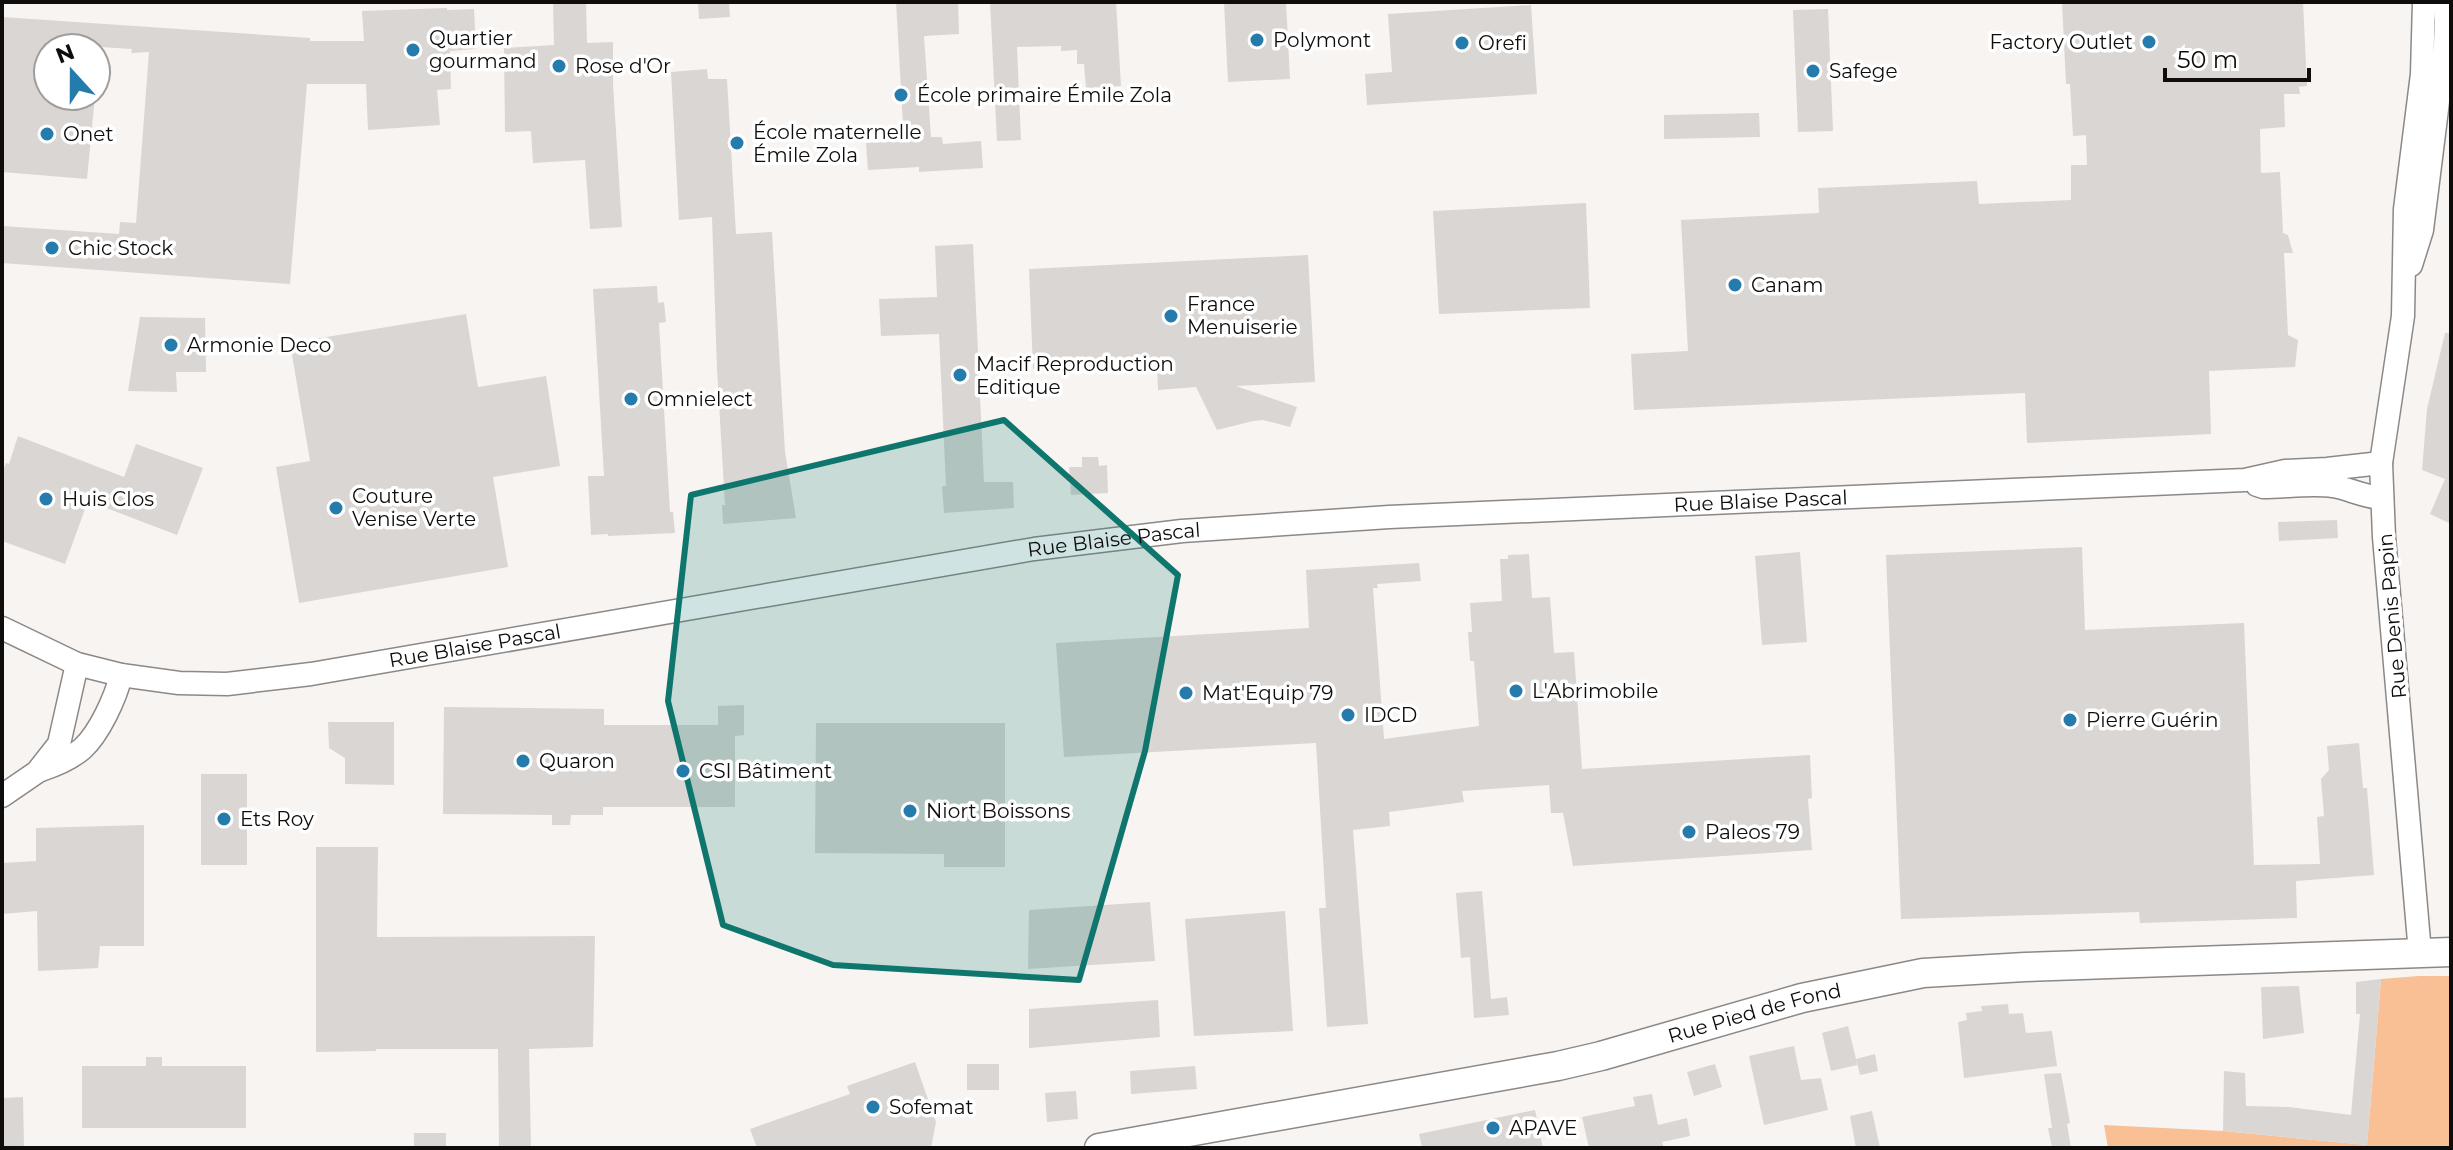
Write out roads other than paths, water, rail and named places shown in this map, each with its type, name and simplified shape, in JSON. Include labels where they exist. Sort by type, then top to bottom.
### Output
[{"type":"main road","name":"Rue Pied de Fond","points":[[1099,1148],[1532,1072],[1601,1056],[1802,998],[1923,973],[2451,952]]},
{"type":"street","name":"Rue Denis Papin","points":[[2420,953],[2381,463],[2403,316],[2405,209],[2422,74],[2424,2]]},
{"type":"street","name":"Rue Denis Papin","points":[[2404,280],[2422,230],[2445,45],[2444,2]]},
{"type":"street","name":"Rue Blaise Pascal","points":[[2,628],[77,664],[121,675],[179,683],[227,684],[266,681],[1034,549],[1182,531],[1389,517],[2245,480],[2285,471],[2381,463]]},
{"type":"street","name":"Rue Blaise Pascal","points":[[2245,480],[2263,487],[2328,486],[2366,497],[2382,498]]},
{"type":"street","points":[[37,772],[59,744],[77,664]]},
{"type":"street","points":[[2,796],[37,772],[56,765],[84,747],[118,690],[121,675]]},
{"type":"place","name":"Polymont","points":[[1257,40]]},
{"type":"place","name":"Factory Outlet","points":[[2149,42]]},
{"type":"place","name":"Orefi","points":[[1462,43]]},
{"type":"place","name":"Quartier gourmand","points":[[413,50]]},
{"type":"place","name":"Rose d'Or","points":[[559,66]]},
{"type":"place","name":"Safege","points":[[1813,71]]},
{"type":"place","name":"École primaire Émile Zola","points":[[901,95]]},
{"type":"place","name":"Onet","points":[[47,134]]},
{"type":"place","name":"École maternelle Émile Zola","points":[[737,143]]},
{"type":"place","name":"Chic Stock","points":[[52,248]]},
{"type":"place","name":"Canam","points":[[1735,285]]},
{"type":"place","name":"France Menuiserie","points":[[1171,316]]},
{"type":"place","name":"Armonie Deco","points":[[171,345]]},
{"type":"place","name":"Macif Reproduction Editique","points":[[960,375]]},
{"type":"place","name":"Omnielect","points":[[631,399]]},
{"type":"place","name":"Huis Clos","points":[[46,499]]},
{"type":"place","name":"Couture Venise Verte","points":[[336,508]]},
{"type":"place","name":"L'Abrimobile","points":[[1516,691]]},
{"type":"place","name":"Mat'Equip 79","points":[[1186,693]]},
{"type":"place","name":"IDCD","points":[[1348,715]]},
{"type":"place","name":"Pierre Guérin","points":[[2070,720]]},
{"type":"place","name":"Quaron","points":[[523,761]]},
{"type":"place","name":"CSI Bâtiment","points":[[683,771]]},
{"type":"place","name":"Niort Boissons","points":[[910,811]]},
{"type":"place","name":"Ets Roy","points":[[224,819]]},
{"type":"place","name":"Paleos 79","points":[[1689,832]]},
{"type":"place","name":"Sofemat","points":[[873,1107]]},
{"type":"place","name":"APAVE","points":[[1493,1128]]}]
